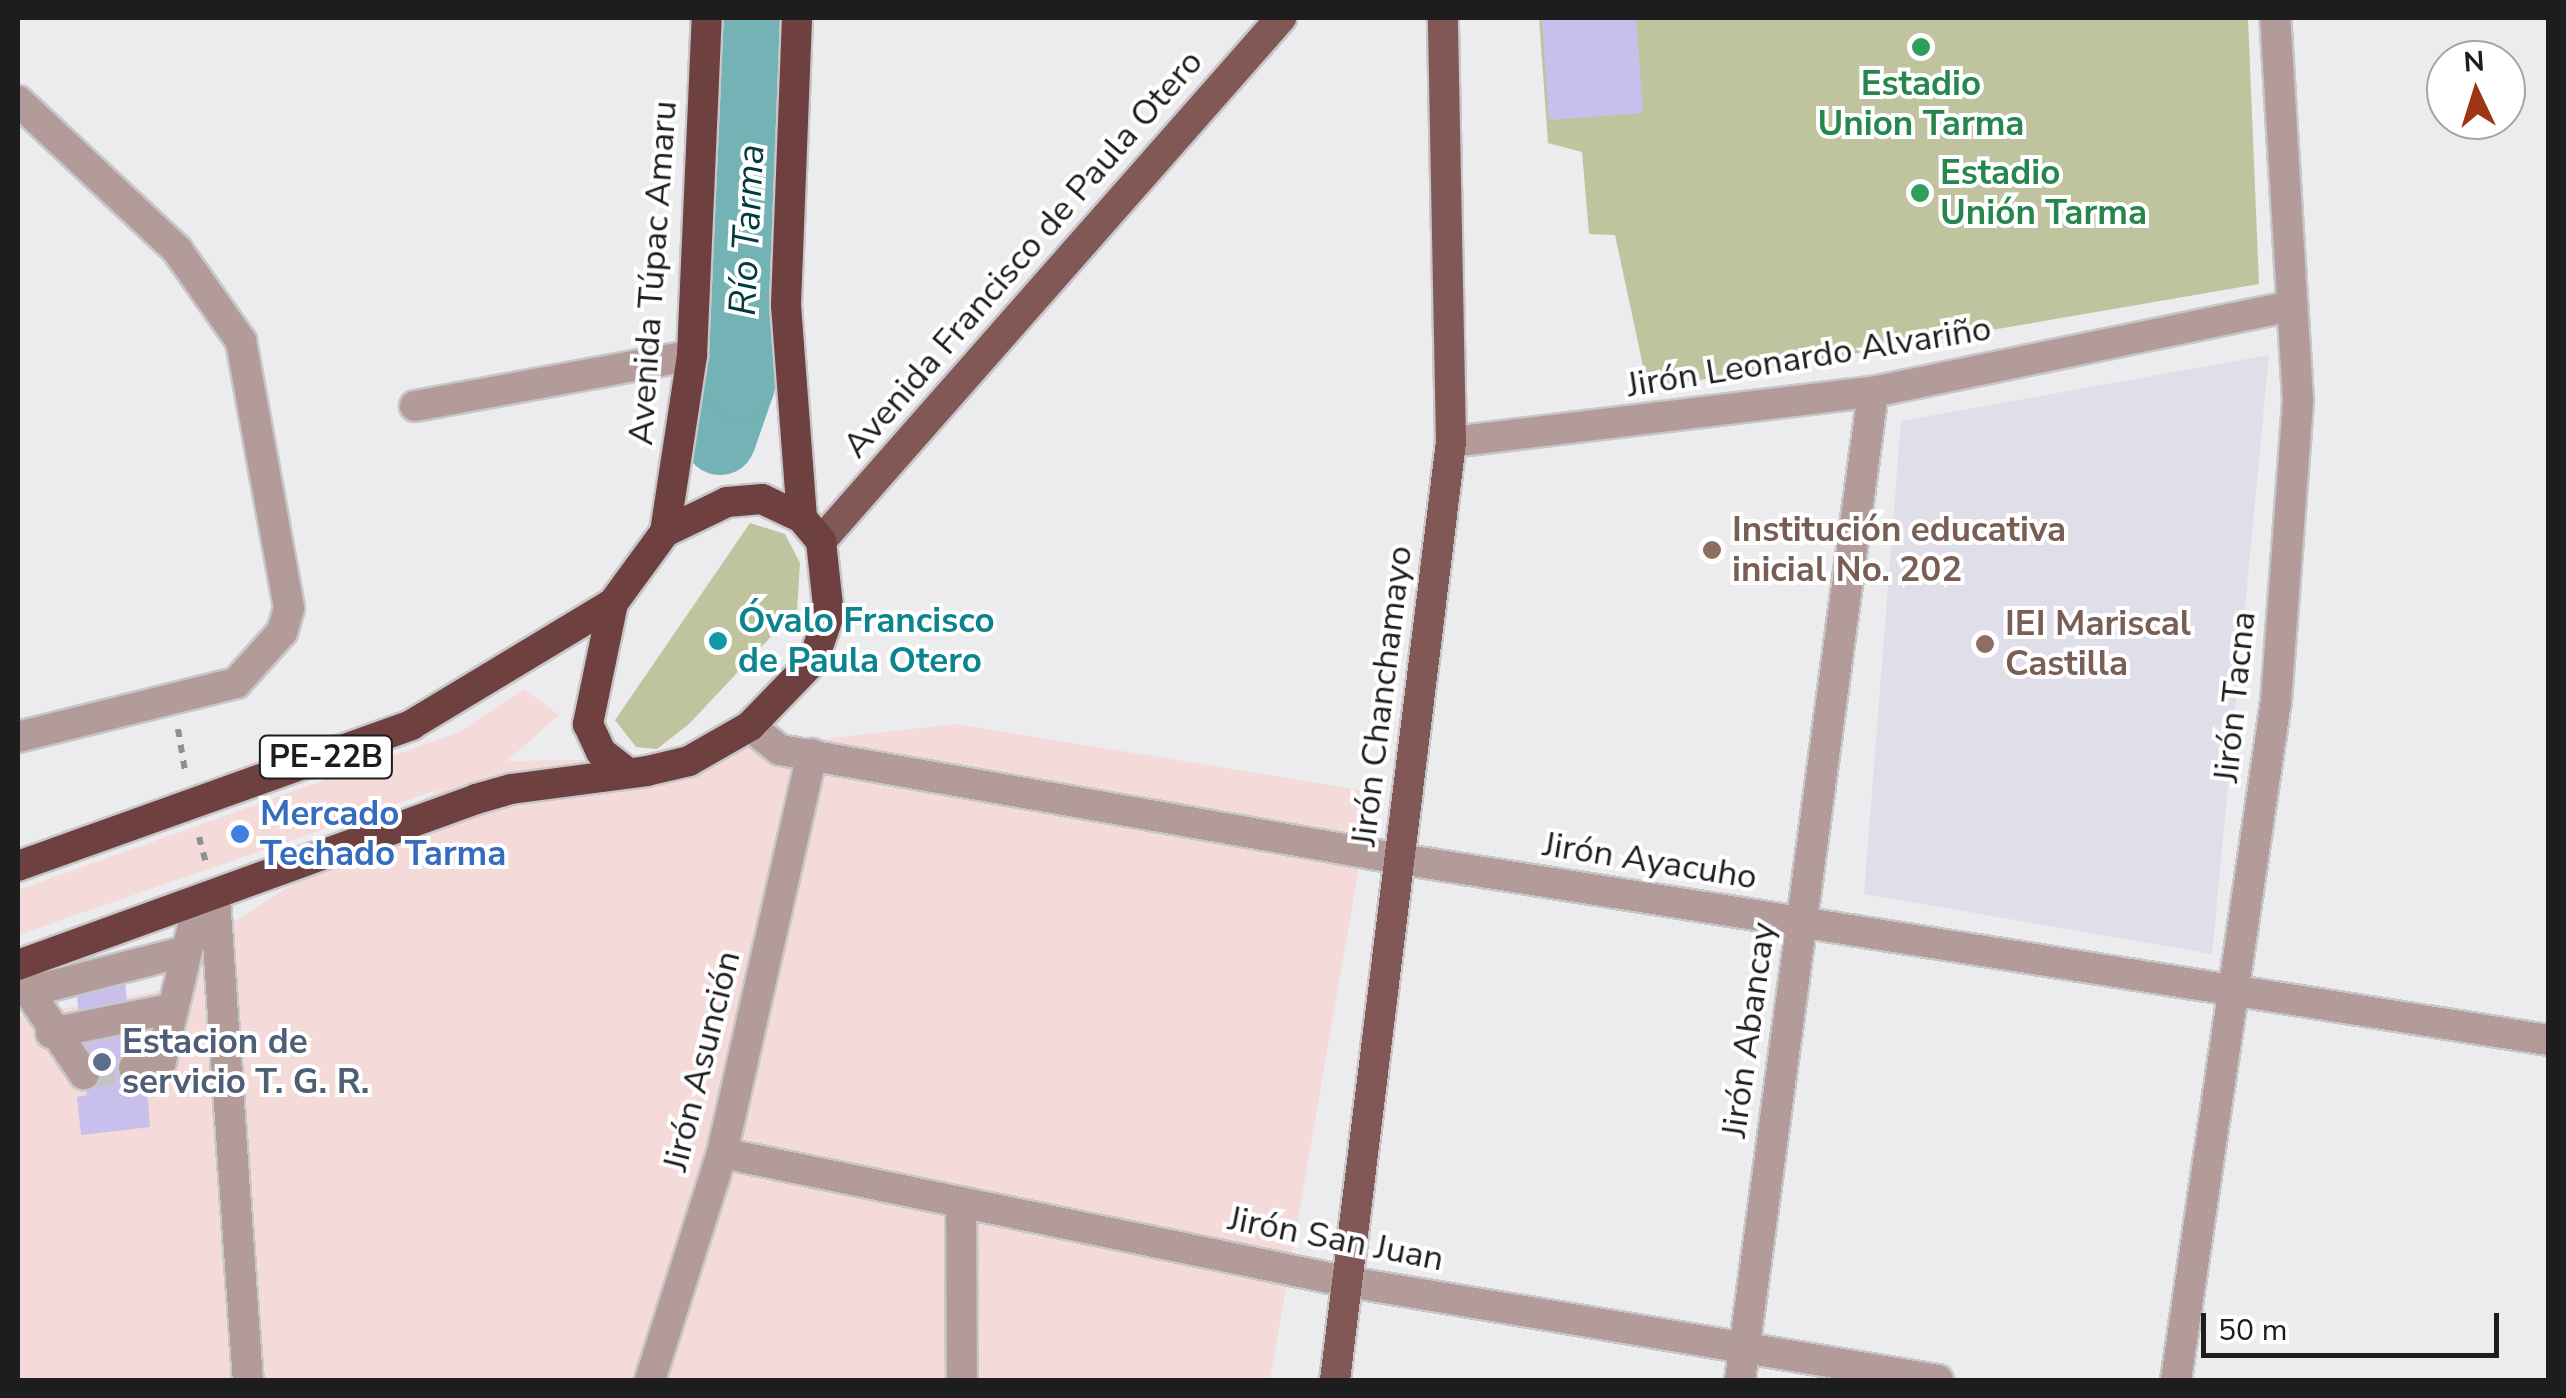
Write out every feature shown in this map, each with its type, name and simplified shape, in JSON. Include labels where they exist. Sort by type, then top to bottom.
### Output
[{"type":"highway","name":"Avenida Túpac Amaru","points":[[665,532],[692,355],[707,18]]},
{"type":"highway","name":"PE-22B","points":[[21,977],[207,901],[476,799],[690,762],[750,726],[813,661],[829,615],[812,530],[786,305],[797,18]]},
{"type":"highway","name":"PE-22B","points":[[18,866],[411,725],[613,604],[665,532],[727,502],[762,498],[812,530]]},
{"type":"highway","name":"PE-22B","points":[[613,604],[588,724],[602,752],[627,772]]},
{"type":"main road","name":"Avenida Francisco de Paula Otero","points":[[812,530],[1281,18]]},
{"type":"main road","name":"Jirón Chanchamayo","points":[[1335,1380],[1451,442],[1443,18]]},
{"type":"street","name":"Jirón Tacna","points":[[2176,1380],[2276,701],[2298,400],[2275,18]]},
{"type":"street","points":[[18,101],[178,250],[241,340],[288,608],[282,632],[236,684],[174,704],[18,737]]},
{"type":"street","name":"Jirón Leonardo Alvariño","points":[[1451,442],[1873,392],[2292,306]]},
{"type":"street","points":[[415,406],[692,355]]},
{"type":"street","name":"Jirón Abancay","points":[[1742,1366],[1873,392]]},
{"type":"street","name":"Jirón Ayacuho","points":[[750,726],[780,750],[1400,859],[2233,994],[2548,1040]]},
{"type":"street","name":"Jirón Asunción","points":[[650,1380],[722,1153],[812,754]]},
{"type":"street","points":[[134,1068],[160,1065],[183,952],[207,901]]},
{"type":"street","points":[[207,901],[248,1380]]},
{"type":"street","points":[[84,1074],[52,1033],[21,977],[183,952]]},
{"type":"street","points":[[52,1033],[169,1009]]},
{"type":"street","name":"Jirón San Juan","points":[[722,1153],[1742,1366],[1938,1380]]},
{"type":"street","points":[[961,1202],[962,1380]]},
{"type":"path","points":[[174,704],[207,901]]},
{"type":"shaded area","points":[[2269,355],[2212,954],[1864,894],[1901,421]]},
{"type":"shaded area","points":[[524,689],[559,715],[507,761],[646,759],[956,724],[1372,792],[1270,1380],[18,1380],[18,1017],[190,985],[234,922],[442,788],[18,935],[18,890],[462,731]]},
{"type":"green space","name":"Estadio Unión Tarma","points":[[1539,18],[2248,18],[2259,284],[1648,389],[1615,235],[1589,234],[1582,152],[1548,143]]},
{"type":"green space","points":[[750,523],[785,534],[800,563],[797,609],[689,724],[657,749],[636,747],[615,720]]},
{"type":"building","points":[[1542,18],[1636,18],[1643,113],[1549,120]]},
{"type":"building","points":[[125,982],[136,1090],[147,1088],[150,1127],[81,1135],[77,1097],[87,1095],[76,987]]},
{"type":"waterway","name":"Río Tarma","points":[[720,439],[739,384],[757,18]]},
{"type":"tunnel","points":[[84,1074],[134,1068]]},
{"type":"place","name":"Estadio Union Tarma","points":[[1921,47]]},
{"type":"place","name":"Estadio Unión Tarma","points":[[1920,193]]},
{"type":"place","name":"Institución educativa inicial No. 202","points":[[1712,550]]},
{"type":"place","name":"Óvalo Francisco de Paula Otero","points":[[718,641]]},
{"type":"place","name":"IEI Mariscal Castilla","points":[[1985,644]]},
{"type":"place","name":"Mercado Techado Tarma","points":[[240,834]]},
{"type":"place","name":"Estacion de servicio T. G. R.","points":[[102,1062]]}]
